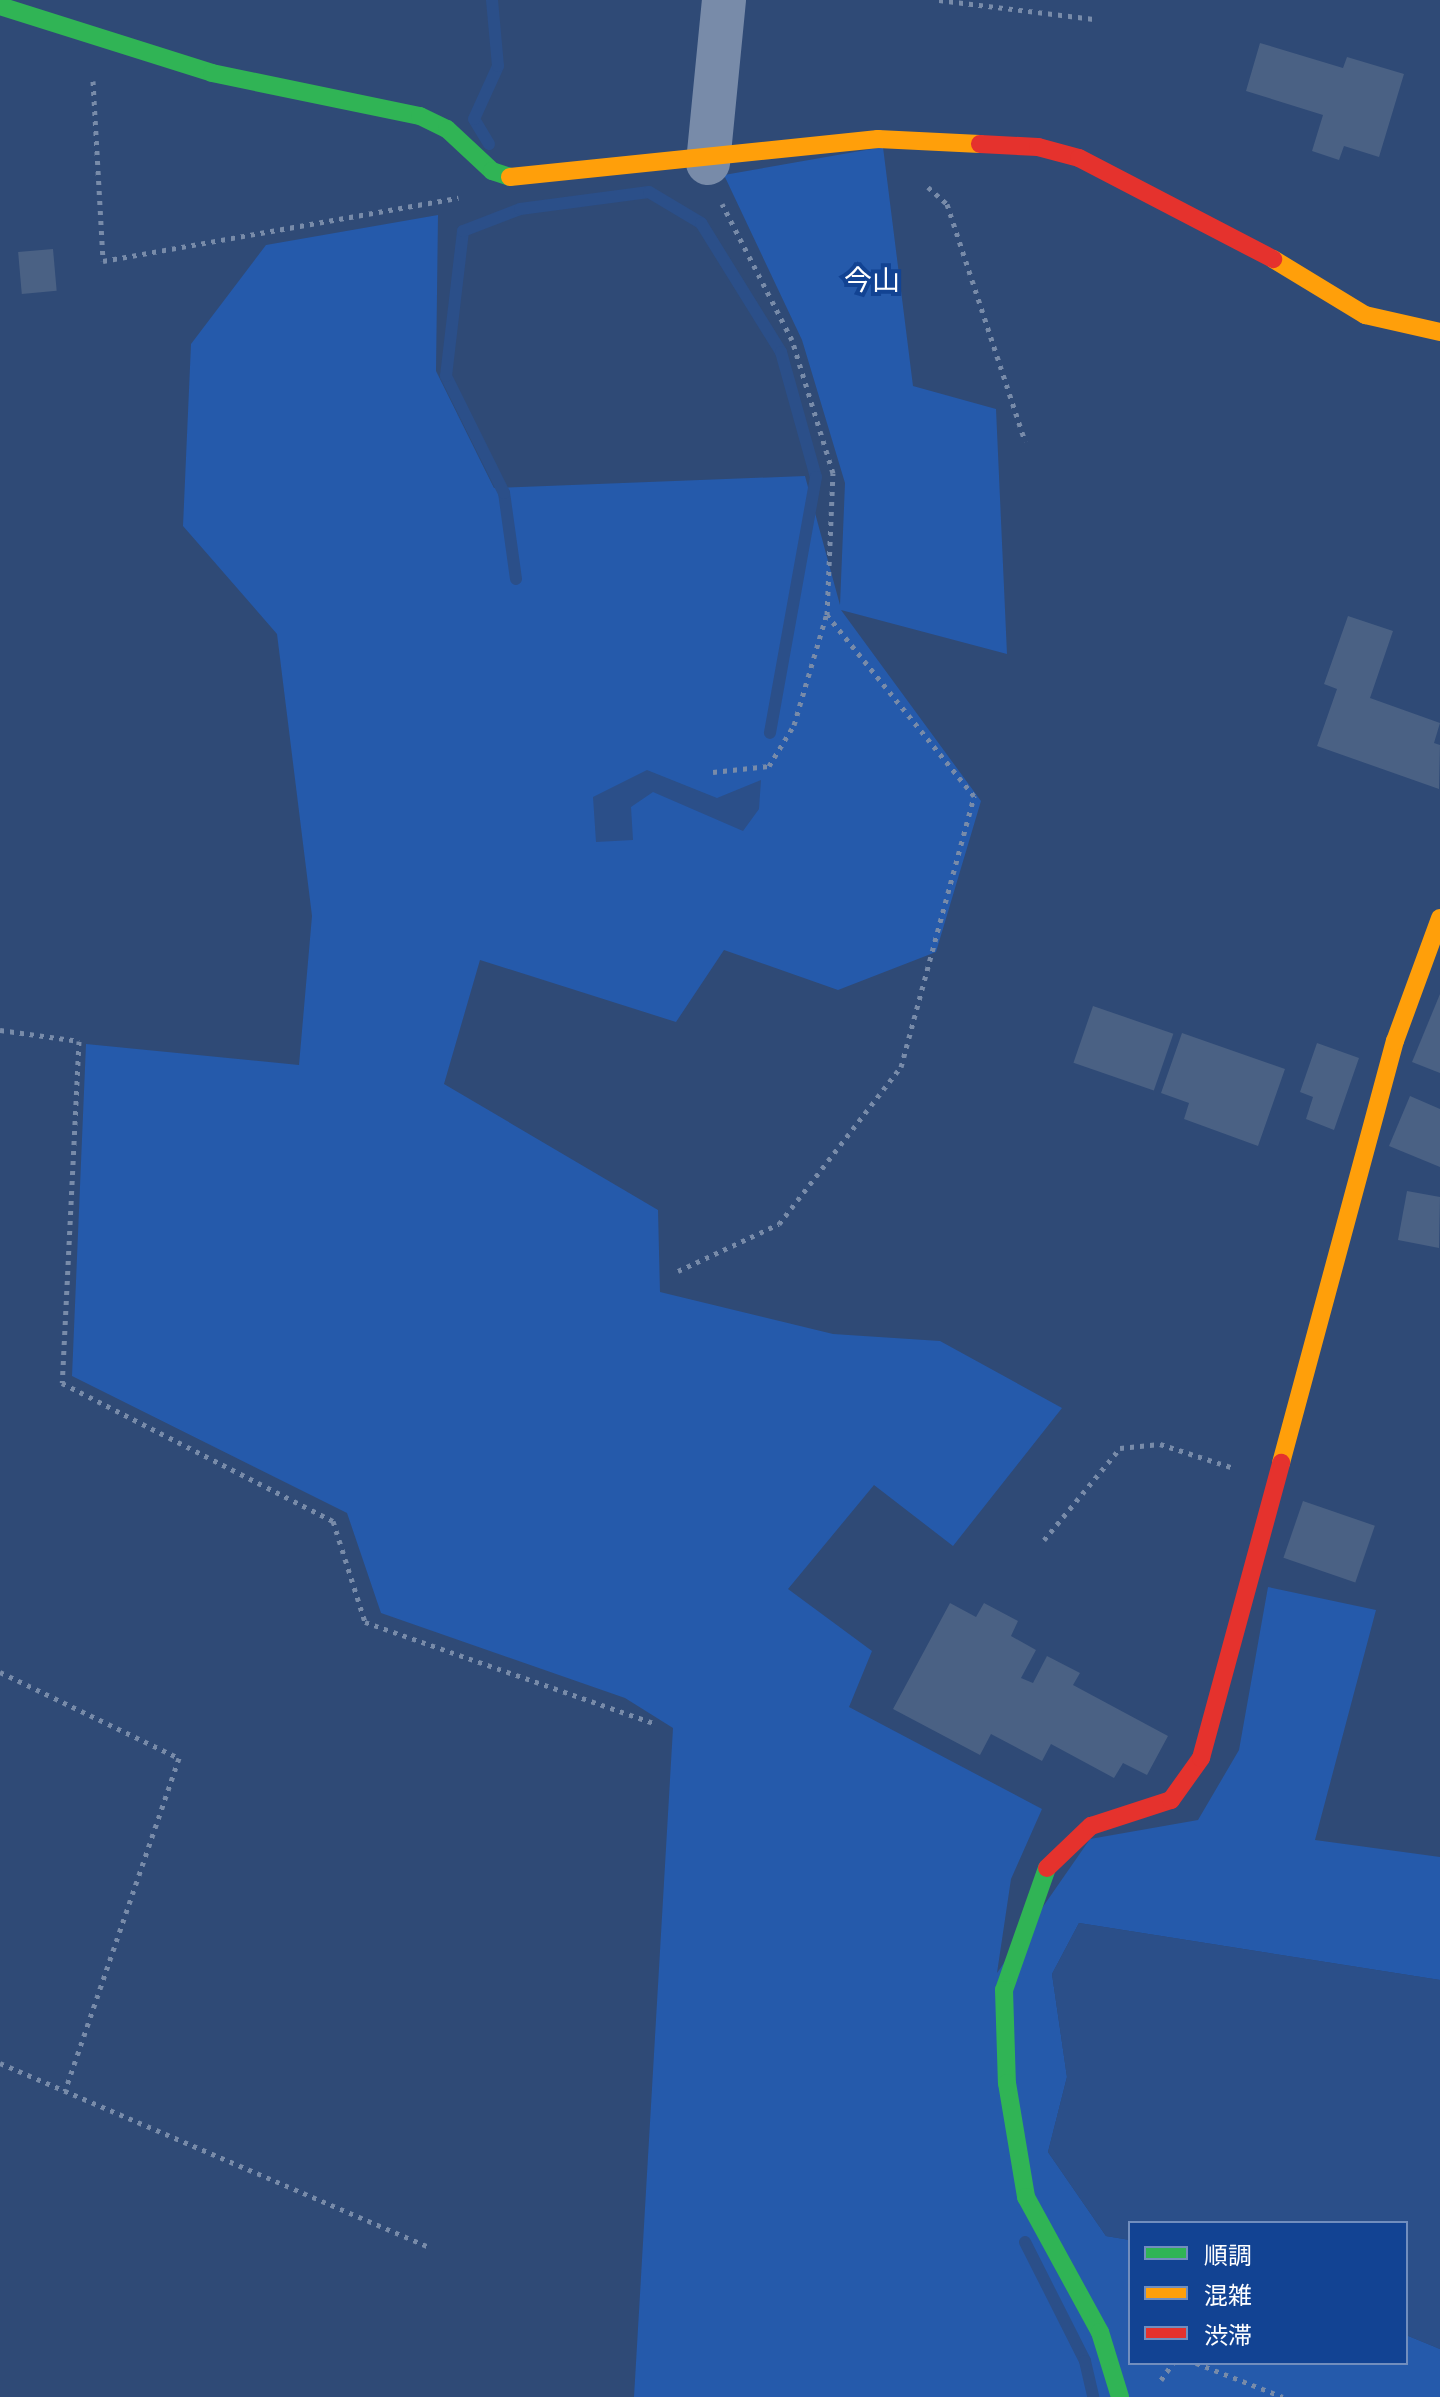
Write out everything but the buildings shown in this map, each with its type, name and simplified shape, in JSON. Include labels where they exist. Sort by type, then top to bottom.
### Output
[{"type":"street","points":[[708,163],[724,0]]},
{"type":"street","points":[[0,6],[212,73],[420,116],[447,129],[492,171],[521,180],[708,163],[878,139],[1038,147],[1079,158],[1286,266],[1365,315],[1440,332]]},
{"type":"street","points":[[1120,2397],[1100,2332],[1026,2197],[1007,2083],[1004,1990],[1047,1868],[1091,1826],[1171,1800],[1201,1758],[1280,1483],[1395,1041],[1440,918]]},
{"type":"path","points":[[939,0],[1094,19]]},
{"type":"path","points":[[91,34],[103,261],[483,194],[492,171]]},
{"type":"path","points":[[878,139],[947,204],[1025,441]]},
{"type":"path","points":[[708,163],[727,219],[792,340],[833,473],[827,615],[794,725],[769,766],[713,772]]},
{"type":"path","points":[[678,1271],[779,1224],[901,1067],[974,796],[827,615]]},
{"type":"path","points":[[0,1030],[79,1041],[62,1383],[333,1521],[365,1622],[654,1723]]},
{"type":"path","points":[[1044,1540],[1120,1448],[1160,1444],[1280,1483]]},
{"type":"path","points":[[0,1672],[179,1758],[65,2091]]},
{"type":"path","points":[[0,2063],[428,2246]]},
{"type":"path","points":[[1201,2365],[1283,2397]]},
{"type":"shaded area","points":[[883,147],[913,386],[996,409],[1007,654],[841,610],[981,801],[936,952],[838,990],[724,950],[676,1022],[480,960],[444,1084],[658,1210],[660,1292],[833,1334],[940,1341],[1062,1408],[953,1546],[874,1485],[788,1589],[872,1651],[849,1707],[1042,1809],[1011,1879],[997,1973],[1090,1839],[1198,1820],[1239,1750],[1268,1587],[1376,1610],[1315,1840],[1440,1857],[1440,1980],[1079,1923],[1052,1974],[1067,2077],[1048,2152],[1106,2236],[1128,2240],[1128,2365],[1408,2365],[1408,2336],[1440,2349],[1440,2397],[634,2397],[673,1728],[625,1698],[381,1613],[347,1513],[72,1376],[86,1044],[299,1065],[312,916],[277,634],[183,526],[191,344],[266,245],[438,215],[436,371],[494,488],[805,476],[840,605],[845,483],[802,340],[724,175]]},
{"type":"shaded area","points":[[647,770],[717,798],[761,780],[759,809],[743,831],[653,792],[631,807],[633,840],[596,842],[593,797]]},
{"type":"shaded area","points":[[1079,1923],[1440,1980],[1440,2349],[1408,2336],[1408,2221],[1128,2221],[1128,2240],[1106,2236],[1048,2152],[1067,2077],[1052,1974]]},
{"type":"waterway","points":[[489,144],[474,119],[498,66],[492,0]]},
{"type":"waterway","points":[[516,579],[504,493],[446,376],[463,231],[520,209],[649,192],[701,223],[781,352],[816,477],[770,733]]},
{"type":"waterway","points":[[1025,2242],[1085,2361],[1093,2397]]},
{"type":"traffic: fast","points":[[0,6],[212,73],[420,116],[447,129],[492,171],[510,177]]},
{"type":"traffic: fast","points":[[1047,1868],[1004,1990],[1007,2083],[1026,2197],[1100,2332],[1120,2397]]},
{"type":"traffic: slow","points":[[510,177],[878,139],[980,144]]},
{"type":"traffic: slow","points":[[1273,259],[1365,315],[1440,332]]},
{"type":"traffic: slow","points":[[1281,1463],[1395,1041],[1440,918]]},
{"type":"traffic: jam","points":[[980,144],[1038,147],[1079,158],[1273,259]]},
{"type":"traffic: jam","points":[[1047,1868],[1091,1826],[1171,1800],[1201,1758],[1281,1463]]},
{"type":"district","name":"今山","points":[[872,280]]}]
